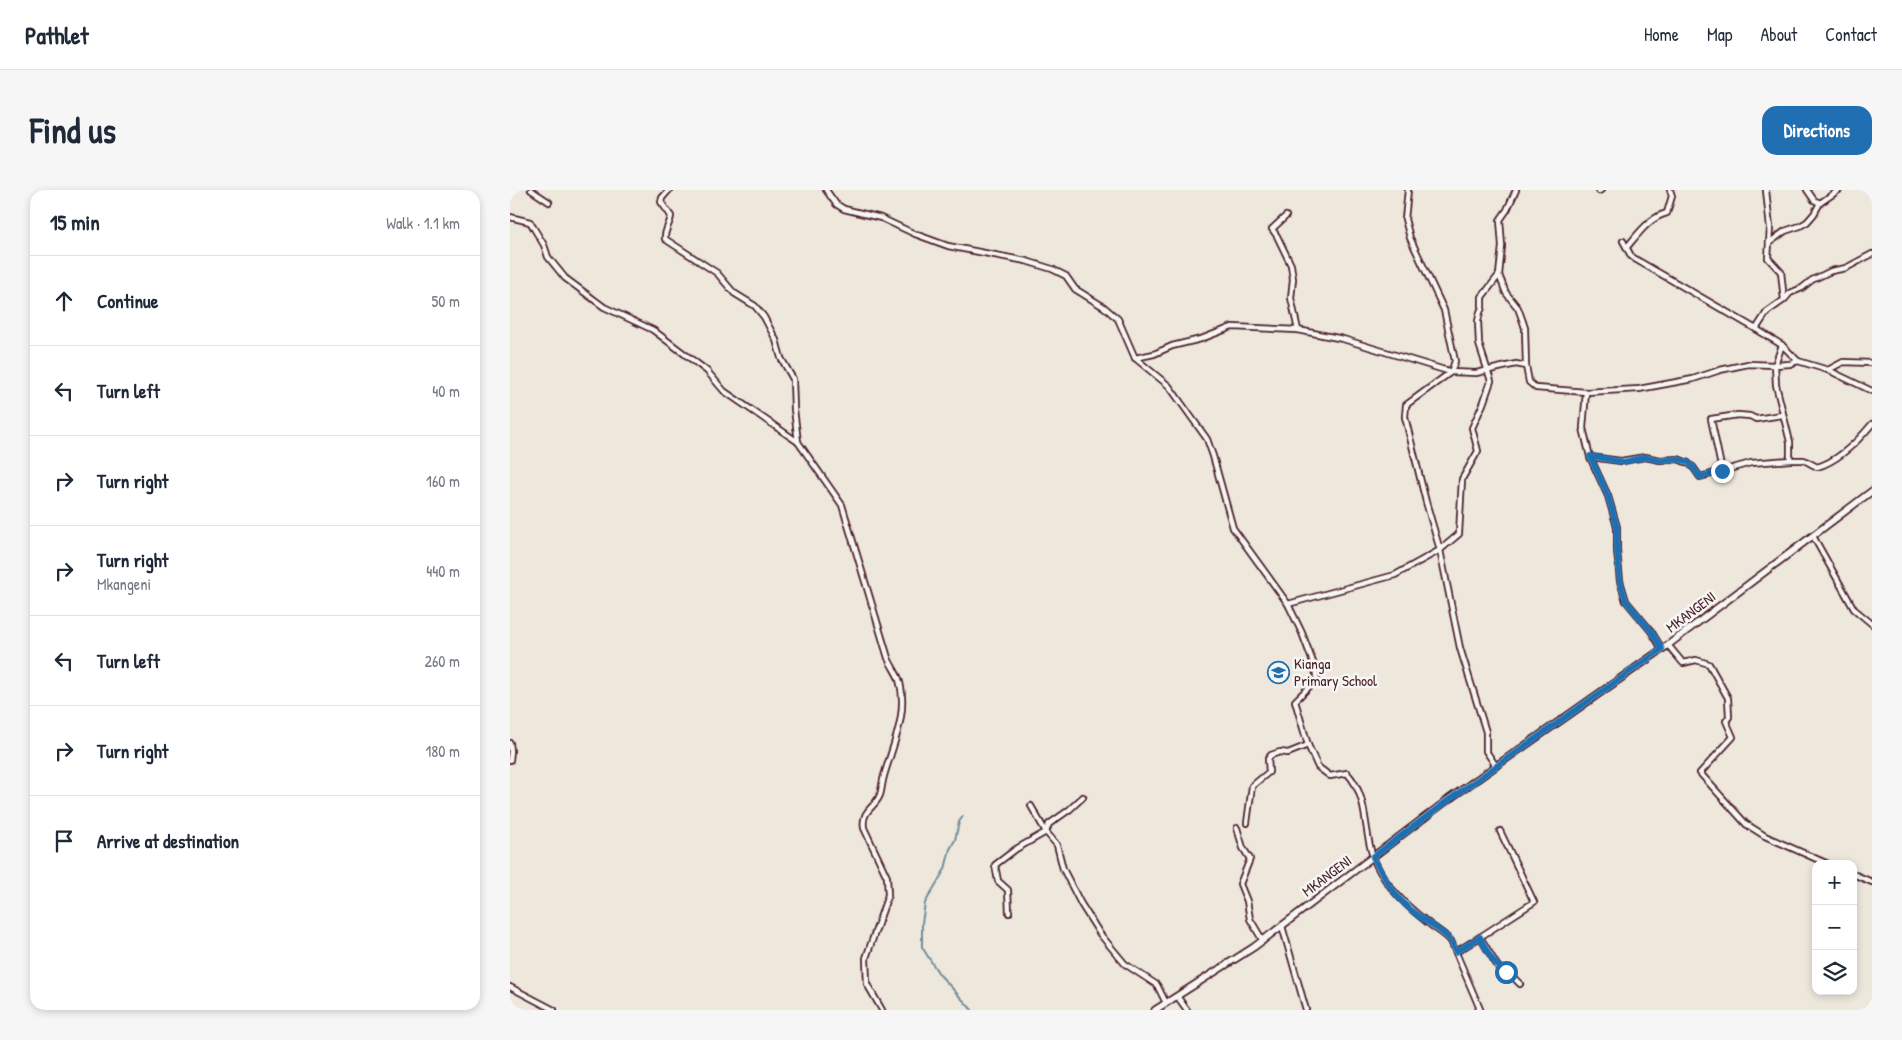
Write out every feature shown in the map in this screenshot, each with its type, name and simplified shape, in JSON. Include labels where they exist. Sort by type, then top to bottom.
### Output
[{"type":"street","points":[[531,190],[549,202]]},
{"type":"street","points":[[669,190],[661,202],[671,216],[670,224],[665,234],[666,239],[717,273],[734,293],[755,306],[764,317],[776,340],[781,358],[793,379],[798,442]]},
{"type":"street","points":[[826,190],[836,204],[844,209],[881,218],[915,234],[948,246],[1026,261],[1052,269],[1066,276],[1075,289],[1104,307],[1118,319],[1135,358],[1169,386],[1207,439],[1233,528],[1288,604],[1302,633],[1317,679],[1295,702],[1308,745],[1318,767],[1330,776],[1348,773],[1355,782],[1364,810],[1373,857],[1386,882],[1404,902],[1438,931],[1445,934],[1451,941],[1480,1010],[1478,1010]]},
{"type":"street","points":[[1408,190],[1405,219],[1410,238],[1444,310],[1455,361],[1451,372],[1406,405],[1405,417],[1440,550],[1460,648],[1486,732],[1486,751],[1496,766]]},
{"type":"street","points":[[1516,190],[1514,198],[1500,220],[1502,246],[1499,275],[1506,293],[1518,308],[1525,328],[1526,366],[1529,382],[1536,388],[1586,392],[1639,389],[1693,379],[1720,370],[1748,364],[1775,365],[1790,364],[1798,361]]},
{"type":"street","points":[[1627,247],[1634,237],[1656,216],[1667,213],[1672,196],[1670,190]]},
{"type":"street","points":[[1766,190],[1770,228],[1768,258],[1781,272],[1784,300]]},
{"type":"street","points":[[1807,190],[1814,200],[1820,203]]},
{"type":"street","points":[[1769,243],[1785,231],[1807,222],[1820,203],[1839,190]]},
{"type":"street","points":[[1286,216],[1272,230],[1278,236],[1291,265],[1293,279],[1291,298],[1298,330]]},
{"type":"street","points":[[510,217],[530,222],[544,245],[548,257],[565,278],[604,307],[653,330],[707,371],[724,391],[798,442],[842,505],[888,658],[898,678],[903,702],[899,726],[883,777],[880,796],[868,810],[863,821],[864,828],[888,877],[888,895],[866,958],[867,984],[882,1010]]},
{"type":"street","points":[[1623,241],[1631,256],[1635,259],[1756,328],[1782,345],[1798,361],[1828,370],[1872,391]]},
{"type":"street","points":[[1756,328],[1767,312],[1784,300],[1790,293],[1802,288],[1812,280],[1831,271],[1846,268],[1872,254]]},
{"type":"street","points":[[1288,604],[1395,575],[1440,550],[1459,534],[1462,479],[1478,451],[1472,428],[1484,404],[1491,381],[1478,344],[1482,297],[1499,275]]},
{"type":"street","points":[[1135,358],[1201,339],[1232,327],[1298,330],[1348,340],[1451,372],[1476,373],[1516,364],[1526,366]]},
{"type":"street","points":[[1782,345],[1775,365],[1776,384],[1790,442],[1790,460]]},
{"type":"street","points":[[1828,370],[1843,362],[1872,363]]},
{"type":"street","points":[[1586,392],[1583,428],[1590,456],[1608,496],[1617,527],[1620,581],[1626,601],[1651,631],[1662,649]]},
{"type":"street","points":[[1722,471],[1711,419],[1738,415],[1750,416],[1756,419],[1782,415]]},
{"type":"street","points":[[1590,456],[1624,462],[1645,457],[1660,460],[1678,459],[1688,462],[1700,477],[1751,463],[1804,460],[1817,467],[1824,465],[1860,439],[1872,424]]},
{"type":"street","name":"MKANGENI","points":[[1155,1010],[1263,941],[1450,799],[1668,645],[1872,491]]},
{"type":"street","points":[[1813,536],[1854,610],[1872,624]]},
{"type":"street","points":[[1668,645],[1683,663],[1696,660],[1709,664],[1728,698],[1730,717],[1726,720],[1734,737],[1700,772],[1746,824],[1764,836],[1819,860]]},
{"type":"street","points":[[510,743],[512,751],[510,760]]},
{"type":"street","points":[[1247,823],[1252,786],[1268,772],[1268,759],[1271,754],[1288,753],[1308,745]]},
{"type":"street","points":[[1009,913],[1008,890],[998,881],[996,865],[1016,849],[1046,832],[1049,824],[1069,810],[1082,797]]},
{"type":"street","points":[[1031,806],[1046,832],[1057,844],[1063,869],[1081,904],[1100,934],[1125,964],[1157,985],[1166,1003]]},
{"type":"street","points":[[1237,828],[1242,848],[1250,859],[1240,884],[1247,901],[1250,919],[1263,941]]},
{"type":"street","points":[[1456,952],[1534,902],[1500,831]]},
{"type":"street","points":[[1857,876],[1872,882]]},
{"type":"street","points":[[1282,926],[1306,1010]]},
{"type":"street","points":[[1480,937],[1498,967],[1520,984]]},
{"type":"street","points":[[510,987],[554,1010]]},
{"type":"street","points":[[1177,996],[1187,1010]]},
{"type":"waterway","points":[[963,816],[959,822],[945,869],[925,903],[922,923],[922,947],[939,974],[972,1010]]},
{"type":"place","name":"Kianga Primary School","points":[[1278,673]]},
{"type":"route","points":[[1506,972],[1498,967],[1492,959],[1480,937],[1456,952],[1445,934],[1438,931],[1410,909],[1386,882],[1373,857],[1450,799],[1662,649],[1651,631],[1626,601],[1620,581],[1617,527],[1608,496],[1590,456],[1624,462],[1645,457],[1660,460],[1678,459],[1688,462],[1700,477],[1722,471]]}]
